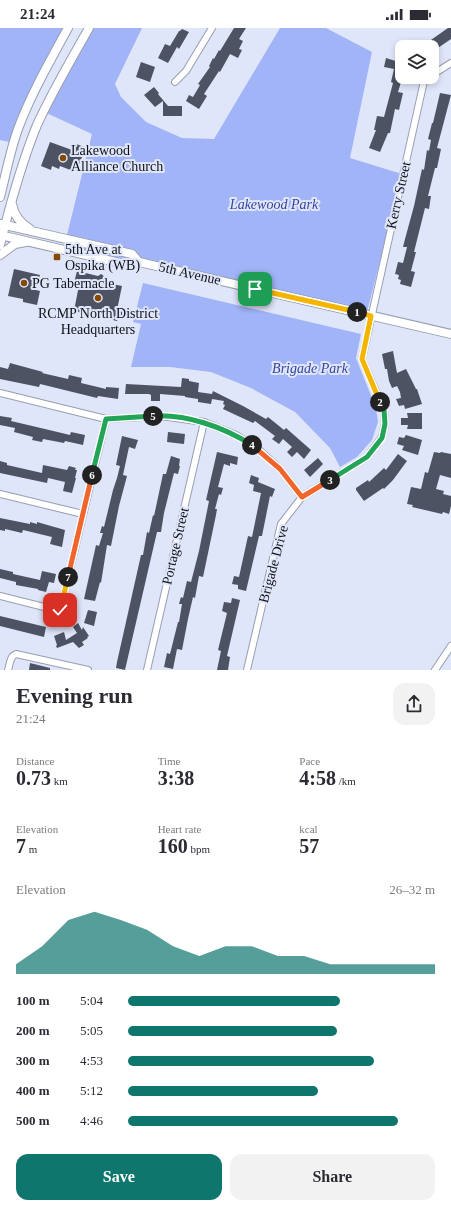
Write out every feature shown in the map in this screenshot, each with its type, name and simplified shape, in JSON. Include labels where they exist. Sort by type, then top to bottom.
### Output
[{"type":"main road","points":[[0,197],[19,127],[37,86],[68,28]]},
{"type":"main road","points":[[0,245],[3,224],[12,201],[29,146],[38,124],[89,28]]},
{"type":"main road","points":[[12,201],[14,212],[19,221],[36,232]]},
{"type":"main road","name":"5th Avenue","points":[[3,224],[132,254],[139,262]]},
{"type":"main road","name":"5th Avenue","points":[[1,235],[129,265],[139,262],[451,334]]},
{"type":"main road","points":[[0,255],[15,244],[28,242]]},
{"type":"street","points":[[175,82],[186,72],[212,28]]},
{"type":"street","name":"Kerry Street","points":[[439,71],[451,63]]},
{"type":"street","name":"Kerry Street","points":[[371,316],[423,84]]},
{"type":"street","name":"Brigade Drive","points":[[247,670],[281,524],[302,497],[367,457],[382,438],[385,424],[384,410],[362,359],[371,316]]},
{"type":"street","points":[[0,393],[106,419],[162,416],[204,422],[236,435],[257,448],[280,469],[302,497]]},
{"type":"street","points":[[0,596],[60,610],[106,419]]},
{"type":"street","name":"Portage Street","points":[[147,670],[204,422]]},
{"type":"street","points":[[0,494],[83,514]]},
{"type":"street","points":[[435,670],[451,646]]},
{"type":"street","points":[[8,670],[11,658],[16,654],[88,670]]},
{"type":"green space","points":[[0,28],[66,28],[41,72],[9,142],[0,140]]},
{"type":"green space","name":"Lakewood Park","points":[[88,28],[142,28],[115,84],[121,97],[146,122],[182,138],[214,139],[280,28],[326,28],[372,52],[350,158],[402,174],[366,316],[64,247],[92,134],[40,110]]},
{"type":"green space","name":"Brigade Park","points":[[143,283],[361,334],[356,358],[376,408],[378,422],[372,440],[357,457],[340,467],[330,448],[295,412],[251,388],[211,372],[170,367],[131,367],[141,324],[133,322]]},
{"type":"building","points":[[234,28],[246,28],[239,39],[243,41],[239,49],[242,50],[238,58],[230,54],[220,72],[219,71],[204,94],[207,96],[199,109],[186,101],[189,95],[193,97],[200,85],[198,84],[210,67],[209,66],[213,58],[214,59],[219,50],[220,51]]},
{"type":"building","points":[[448,28],[451,28],[451,39],[439,47],[439,40],[431,40]]},
{"type":"building","points":[[182,29],[189,32],[179,49],[177,47],[168,63],[158,58],[165,44],[170,46],[179,31]]},
{"type":"building","points":[[386,58],[395,61],[395,84],[400,84],[398,92],[403,93],[399,110],[395,109],[390,133],[388,133],[380,152],[369,148],[376,130],[374,130],[377,116],[384,117],[393,83],[391,82],[394,69],[384,67]]},
{"type":"building","points":[[141,62],[155,67],[150,82],[136,77]]},
{"type":"building","points":[[154,87],[168,106],[182,106],[182,116],[163,116],[163,101],[155,107],[144,95]]},
{"type":"building","points":[[440,93],[451,95],[437,148],[441,149],[437,168],[435,168],[428,196],[431,196],[429,209],[425,208],[414,252],[416,252],[411,271],[415,272],[411,287],[400,284],[401,280],[398,279],[399,275],[395,274],[398,262],[403,263],[407,247],[403,247],[422,169],[424,170],[427,150],[429,151],[431,140],[428,139]]},
{"type":"building","name":"Lakewood Alliance Church","points":[[50,142],[72,150],[74,143],[84,147],[78,168],[74,167],[73,171],[60,166],[59,169],[52,166],[51,170],[41,166]]},
{"type":"building","name":"PG Tabernacle","points":[[14,269],[40,275],[36,290],[40,291],[37,305],[23,302],[23,299],[8,296]]},
{"type":"building","name":"RCMP North District Headquarters","points":[[77,271],[98,276],[101,274],[108,279],[107,283],[122,286],[117,310],[123,312],[121,319],[118,318],[117,321],[74,311],[79,285],[74,283]]},
{"type":"building","points":[[393,351],[397,373],[406,369],[417,389],[422,404],[405,409],[404,405],[399,406],[396,399],[401,398],[400,392],[397,386],[392,388],[387,369],[385,369],[382,354]]},
{"type":"building","points":[[10,363],[68,379],[69,375],[82,378],[81,383],[106,389],[106,387],[119,388],[118,399],[98,396],[97,398],[40,384],[39,387],[0,379],[0,367],[8,369]]},
{"type":"building","points":[[182,378],[199,383],[198,392],[212,394],[213,391],[266,419],[268,417],[284,430],[286,428],[311,450],[304,459],[297,452],[292,457],[287,452],[292,447],[283,439],[279,444],[272,439],[275,436],[255,421],[253,423],[223,409],[225,405],[223,404],[224,401],[212,399],[211,404],[198,402],[198,399],[185,396],[160,394],[160,401],[151,401],[151,395],[149,394],[125,394],[126,384],[181,387]]},
{"type":"building","points":[[407,413],[422,413],[422,429],[407,429],[408,425],[401,425],[401,418],[408,418]]},
{"type":"building","points":[[0,416],[12,418],[11,421],[70,435],[71,432],[85,435],[83,445],[65,441],[64,443],[43,439],[42,442],[32,440],[33,437],[14,432],[15,428],[0,425]]},
{"type":"building","points":[[168,432],[185,434],[184,444],[167,442]]},
{"type":"building","points":[[406,435],[422,440],[418,455],[402,450],[404,446],[397,444],[399,437],[404,438]]},
{"type":"building","points":[[122,436],[138,440],[135,449],[129,447],[123,475],[127,476],[111,546],[107,545],[101,583],[100,582],[95,601],[84,599],[96,545],[99,546],[103,533],[100,533],[102,526],[104,527],[120,466],[116,465]]},
{"type":"building","points":[[217,452],[238,457],[237,465],[230,463],[230,466],[224,464],[218,487],[223,488],[221,495],[219,494],[215,509],[217,509],[216,515],[203,577],[199,576],[182,650],[177,649],[173,669],[164,667],[167,653],[170,654],[179,622],[182,604],[179,604],[181,597],[183,598],[187,581],[191,582],[199,551],[209,501],[206,500]]},
{"type":"building","points":[[434,452],[451,454],[451,478],[440,475],[436,489],[444,491],[443,494],[451,496],[449,514],[443,512],[442,514],[412,507],[413,505],[407,504],[411,487],[421,489],[425,472],[428,473]]},
{"type":"building","points":[[398,454],[407,461],[393,480],[384,489],[383,488],[364,501],[356,488],[368,480],[369,482],[384,468],[386,470]]},
{"type":"building","points":[[171,456],[180,459],[178,474],[174,473],[161,532],[157,532],[125,670],[116,668],[141,555],[143,555],[147,532],[149,533],[153,515],[154,516],[163,474],[166,474]]},
{"type":"building","points":[[318,458],[323,464],[310,477],[304,470]]},
{"type":"building","points":[[0,461],[7,463],[7,465],[42,473],[43,465],[67,470],[69,466],[76,468],[76,478],[72,493],[63,491],[65,482],[48,478],[47,483],[0,473]]},
{"type":"building","points":[[251,475],[259,478],[258,482],[275,489],[272,497],[270,496],[262,536],[259,536],[246,591],[238,589],[238,585],[232,584],[234,576],[239,577],[248,536],[252,537],[261,493],[253,491],[254,485],[249,483]]},
{"type":"building","points":[[0,518],[30,524],[30,522],[37,524],[37,522],[65,530],[62,547],[50,544],[52,537],[23,530],[22,533],[5,529],[5,531],[0,530]]},
{"type":"building","points":[[0,569],[13,572],[13,574],[40,580],[42,571],[56,574],[54,583],[49,582],[46,592],[16,585],[16,582],[0,578]]},
{"type":"building","points":[[232,598],[240,600],[227,656],[230,657],[228,670],[217,670],[221,651],[218,650],[227,613],[222,611],[224,602],[231,603]]},
{"type":"building","points":[[88,610],[97,612],[94,626],[84,623]]},
{"type":"building","points":[[0,616],[46,627],[44,637],[0,626]]},
{"type":"building","points":[[78,623],[82,630],[83,627],[89,636],[82,642],[84,645],[79,648],[73,642],[57,648],[54,636],[64,632],[66,640],[77,633],[73,627]]},
{"type":"building","points":[[30,663],[50,668],[50,670],[29,670]]},
{"type":"place","name":"Lakewood Alliance Church","points":[[63,158]]},
{"type":"place","name":"5th Ave at Ospika (WB)","points":[[57,257]]},
{"type":"place","name":"PG Tabernacle","points":[[24,283]]},
{"type":"place","name":"RCMP North District Headquarters","points":[[98,298]]},
{"type":"route","points":[[60,610],[106,419],[162,416],[204,422],[236,435],[257,448],[280,469],[302,497],[367,457],[382,438],[385,424],[384,410],[362,359],[371,316],[255,289]]}]
